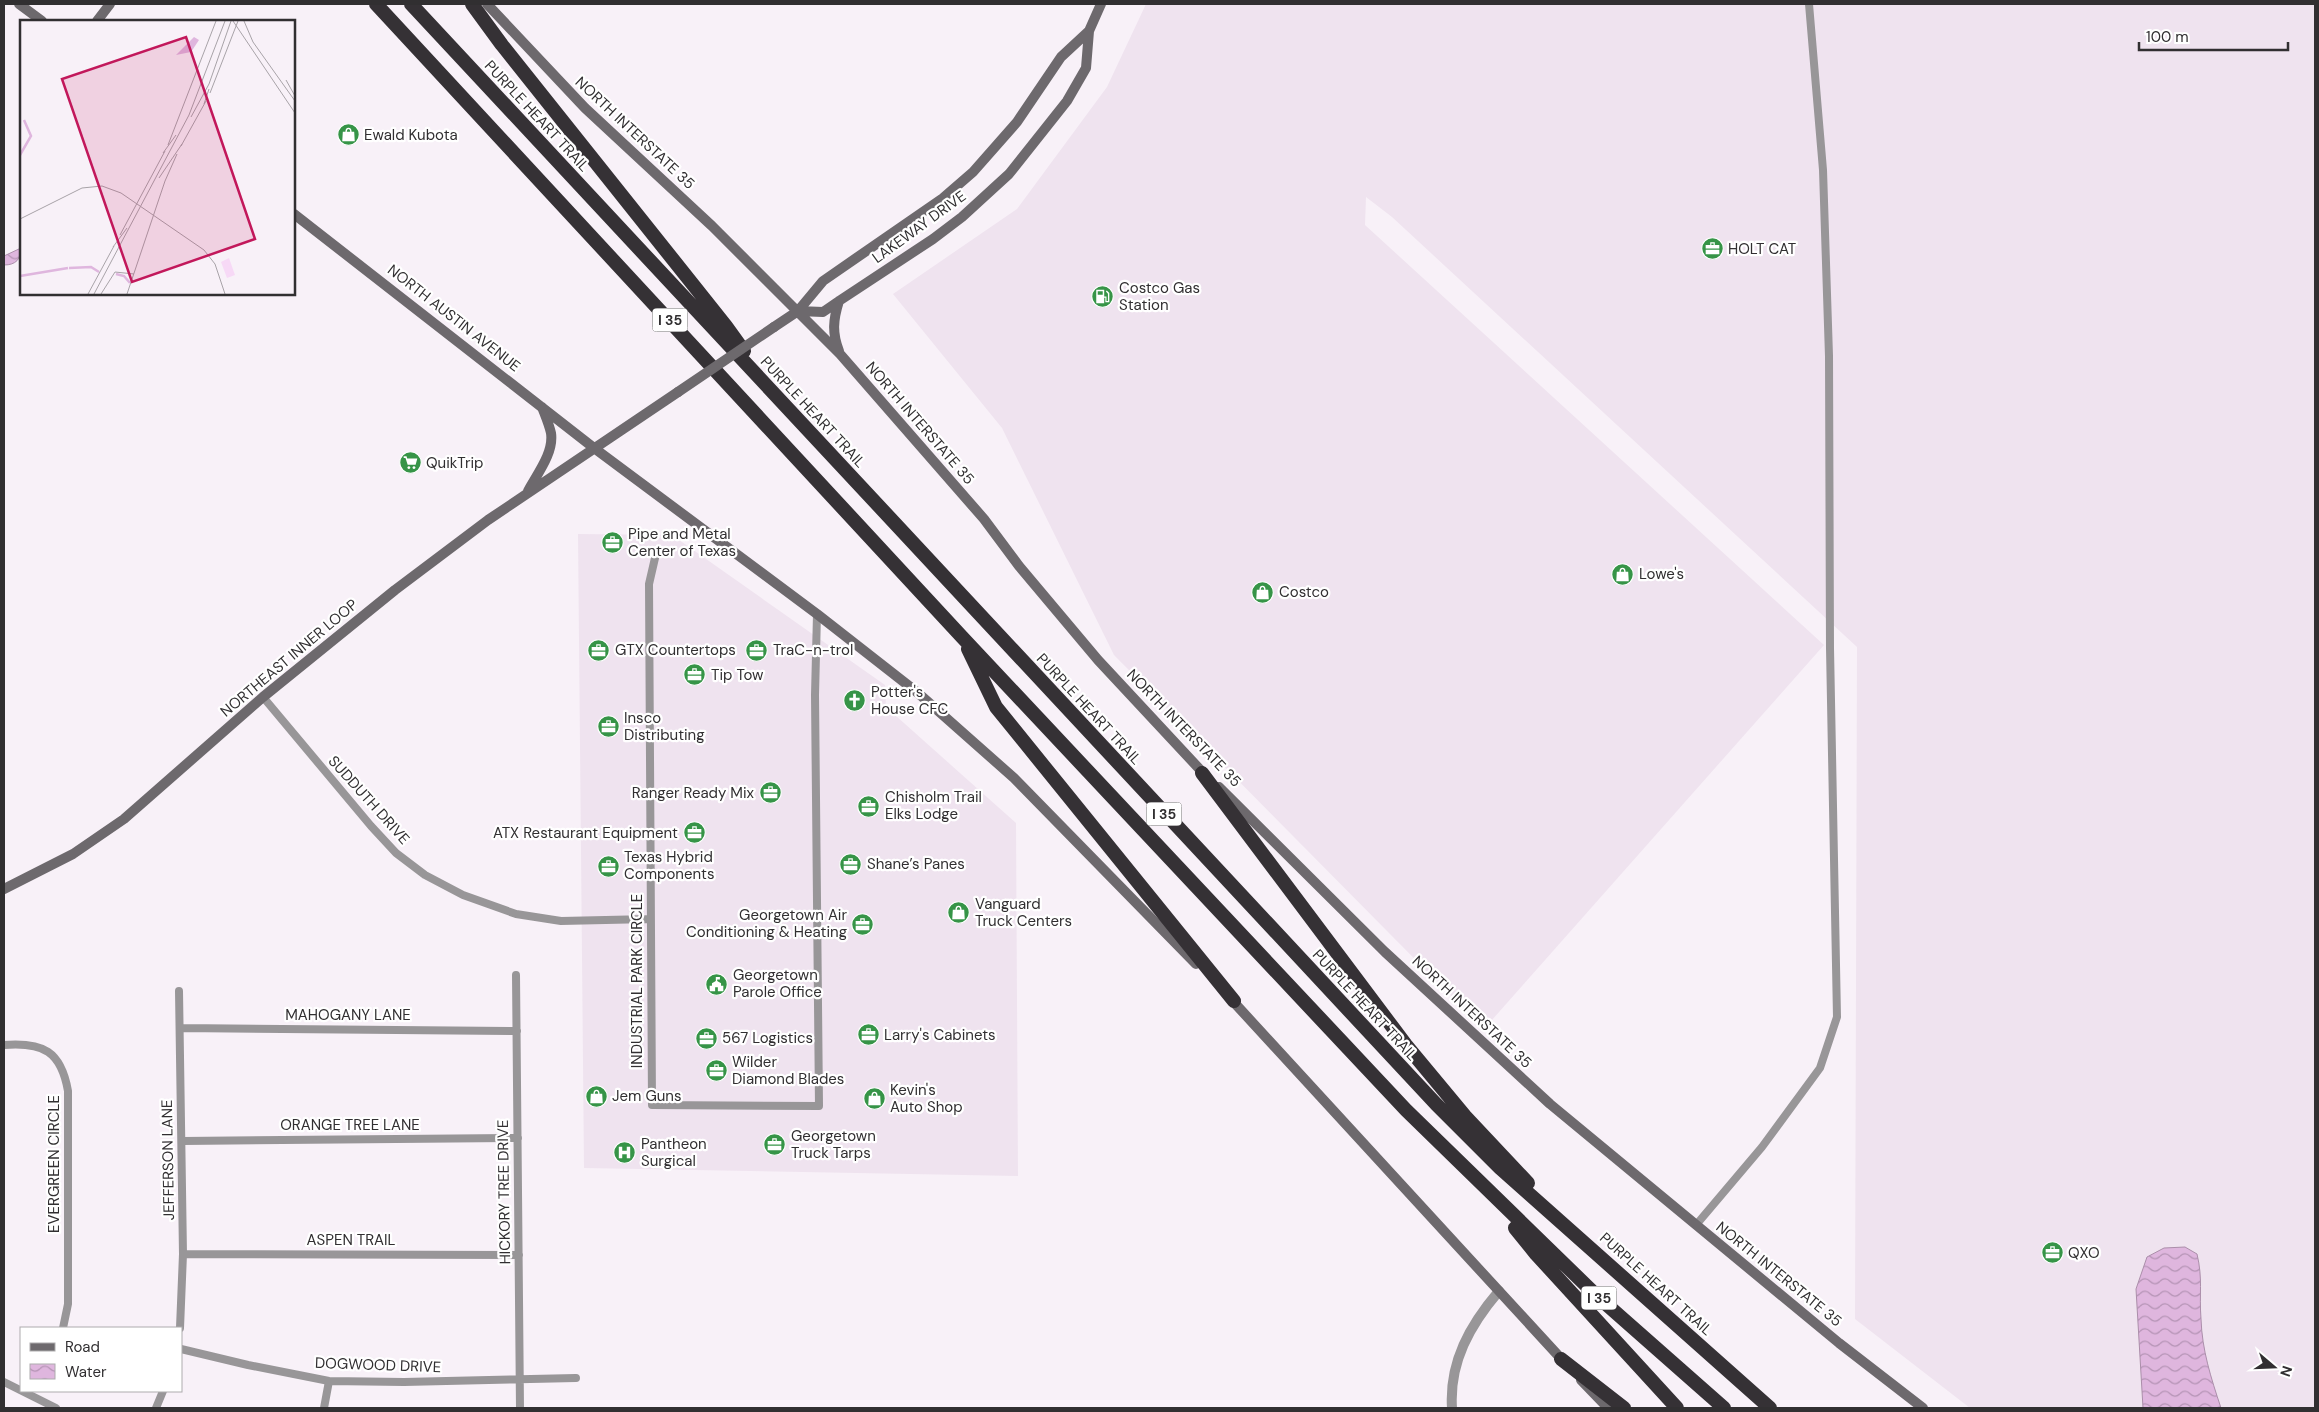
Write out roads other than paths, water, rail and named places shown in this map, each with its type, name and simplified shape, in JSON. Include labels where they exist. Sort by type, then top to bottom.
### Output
[{"type":"highway","name":"I 35","points":[[376,4],[962,637],[1406,1110],[1478,1183],[1597,1296],[1724,1408]]},
{"type":"highway","name":"PURPLE HEART TRAIL","points":[[411,4],[1436,1104],[1500,1168],[1770,1408]]},
{"type":"highway","points":[[472,4],[502,45],[726,326],[775,396]]},
{"type":"highway","points":[[962,637],[996,707],[1234,1001]]},
{"type":"highway","points":[[1202,773],[1406,1045],[1465,1116],[1498,1149],[1563,1222]]},
{"type":"highway","points":[[1478,1183],[1536,1254],[1677,1408]]},
{"type":"highway","points":[[1561,1358],[1624,1408]]},
{"type":"main road","points":[[19,4],[41,20]]},
{"type":"main road","points":[[98,20],[110,4]]},
{"type":"main road","name":"NORTH INTERSTATE 35","points":[[487,4],[585,108],[712,226],[840,354],[984,519],[1019,566],[1098,660],[1202,773],[1223,791],[1385,952],[1524,1082],[1839,1343],[1923,1408]]},
{"type":"main road","name":"LAKEWAY DRIVE","points":[[798,311],[823,312],[940,234],[962,217],[1009,174],[1067,101],[1086,68],[1089,31],[1101,4]]},
{"type":"main road","name":"LAKEWAY DRIVE","points":[[594,448],[798,311],[823,281],[943,198],[973,172],[1018,122],[1061,57],[1089,31]]},
{"type":"main road","name":"NORTH AUSTIN AVENUE","points":[[295,215],[594,448]]},
{"type":"main road","points":[[839,301],[833,330],[840,354]]},
{"type":"main road","points":[[527,494],[548,455],[551,444],[551,433],[542,406]]},
{"type":"main road","points":[[594,448],[817,614],[918,693],[1014,778],[1234,1001],[1608,1408]]},
{"type":"main road","name":"NORTHEAST INNER LOOP","points":[[4,889],[73,854],[124,819],[263,697],[395,590],[488,520],[594,448]]},
{"type":"street","points":[[1696,1225],[1762,1147],[1820,1068],[1837,1017],[1830,648],[1828,336],[1823,170],[1809,4]]},
{"type":"street","name":"INDUSTRIAL PARK CIRCLE","points":[[655,558],[649,584],[652,1105],[818,1106],[815,694],[817,614]]},
{"type":"street","name":"SUDDUTH DRIVE","points":[[263,697],[371,826],[396,853],[425,874],[463,895],[516,914],[561,921],[650,919]]},
{"type":"street","name":"HICKORY TREE DRIVE","points":[[516,975],[520,1408]]},
{"type":"street","name":"JEFFERSON LANE","points":[[179,991],[183,1254],[180,1327]]},
{"type":"street","name":"MAHOGANY LANE","points":[[180,1028],[517,1031]]},
{"type":"street","name":"EVERGREEN CIRCLE","points":[[4,1045],[36,1046],[56,1058],[65,1072],[68,1091],[68,1304],[63,1327]]},
{"type":"street","name":"ORANGE TREE LANE","points":[[182,1141],[518,1138]]},
{"type":"street","name":"ASPEN TRAIL","points":[[183,1254],[519,1255]]},
{"type":"street","points":[[1452,1408],[1451,1390],[1456,1362],[1480,1313],[1499,1291]]},
{"type":"street","name":"DOGWOOD DRIVE","points":[[182,1349],[248,1365],[330,1380],[404,1382],[576,1378]]},
{"type":"street","points":[[324,1408],[330,1380]]},
{"type":"street","points":[[4,1382],[20,1388]]},
{"type":"street","points":[[156,1408],[163,1392]]},
{"type":"street","points":[[34,1394],[56,1408]]},
{"type":"water","points":[[20,248],[20,255],[15,263],[4,265],[4,256]]},
{"type":"water","points":[[2185,1247],[2197,1254],[2200,1271],[2200,1310],[2203,1342],[2221,1408],[2143,1408],[2136,1289],[2147,1257],[2164,1248]]},
{"type":"place","name":"Ewald Kubota","points":[[348,135]]},
{"type":"place","name":"HOLT CAT","points":[[1712,249]]},
{"type":"place","name":"Costco Gas Station","points":[[1103,297]]},
{"type":"place","name":"QuikTrip","points":[[410,463]]},
{"type":"place","name":"Pipe and Metal Center of Texas","points":[[612,543]]},
{"type":"place","name":"Lowe's","points":[[1623,574]]},
{"type":"place","name":"Costco","points":[[1263,592]]},
{"type":"place","name":"GTX Countertops","points":[[599,650]]},
{"type":"place","name":"TraC-n-trol","points":[[757,650]]},
{"type":"place","name":"Tip Tow","points":[[695,675]]},
{"type":"place","name":"Potter's House CFC","points":[[855,701]]},
{"type":"place","name":"Insco Distributing","points":[[608,727]]},
{"type":"place","name":"Ranger Ready Mix","points":[[770,793]]},
{"type":"place","name":"Chisholm Trail Elks Lodge","points":[[869,806]]},
{"type":"place","name":"ATX Restaurant Equipment","points":[[694,833]]},
{"type":"place","name":"Shane’s Panes","points":[[851,864]]},
{"type":"place","name":"Texas Hybrid Components","points":[[608,866]]},
{"type":"place","name":"Vanguard Truck Centers","points":[[959,913]]},
{"type":"place","name":"Georgetown Air Conditioning & Heating","points":[[863,924]]},
{"type":"place","name":"Georgetown Parole Office","points":[[717,984]]},
{"type":"place","name":"Larry's Cabinets","points":[[868,1035]]},
{"type":"place","name":"567 Logistics","points":[[706,1038]]},
{"type":"place","name":"Wilder Diamond Blades","points":[[716,1071]]},
{"type":"place","name":"Jem Guns","points":[[596,1096]]},
{"type":"place","name":"Kevin's Auto Shop","points":[[874,1099]]},
{"type":"place","name":"Georgetown Truck Tarps","points":[[775,1145]]},
{"type":"place","name":"Pantheon Surgical","points":[[625,1153]]},
{"type":"place","name":"QXO","points":[[2052,1253]]}]
